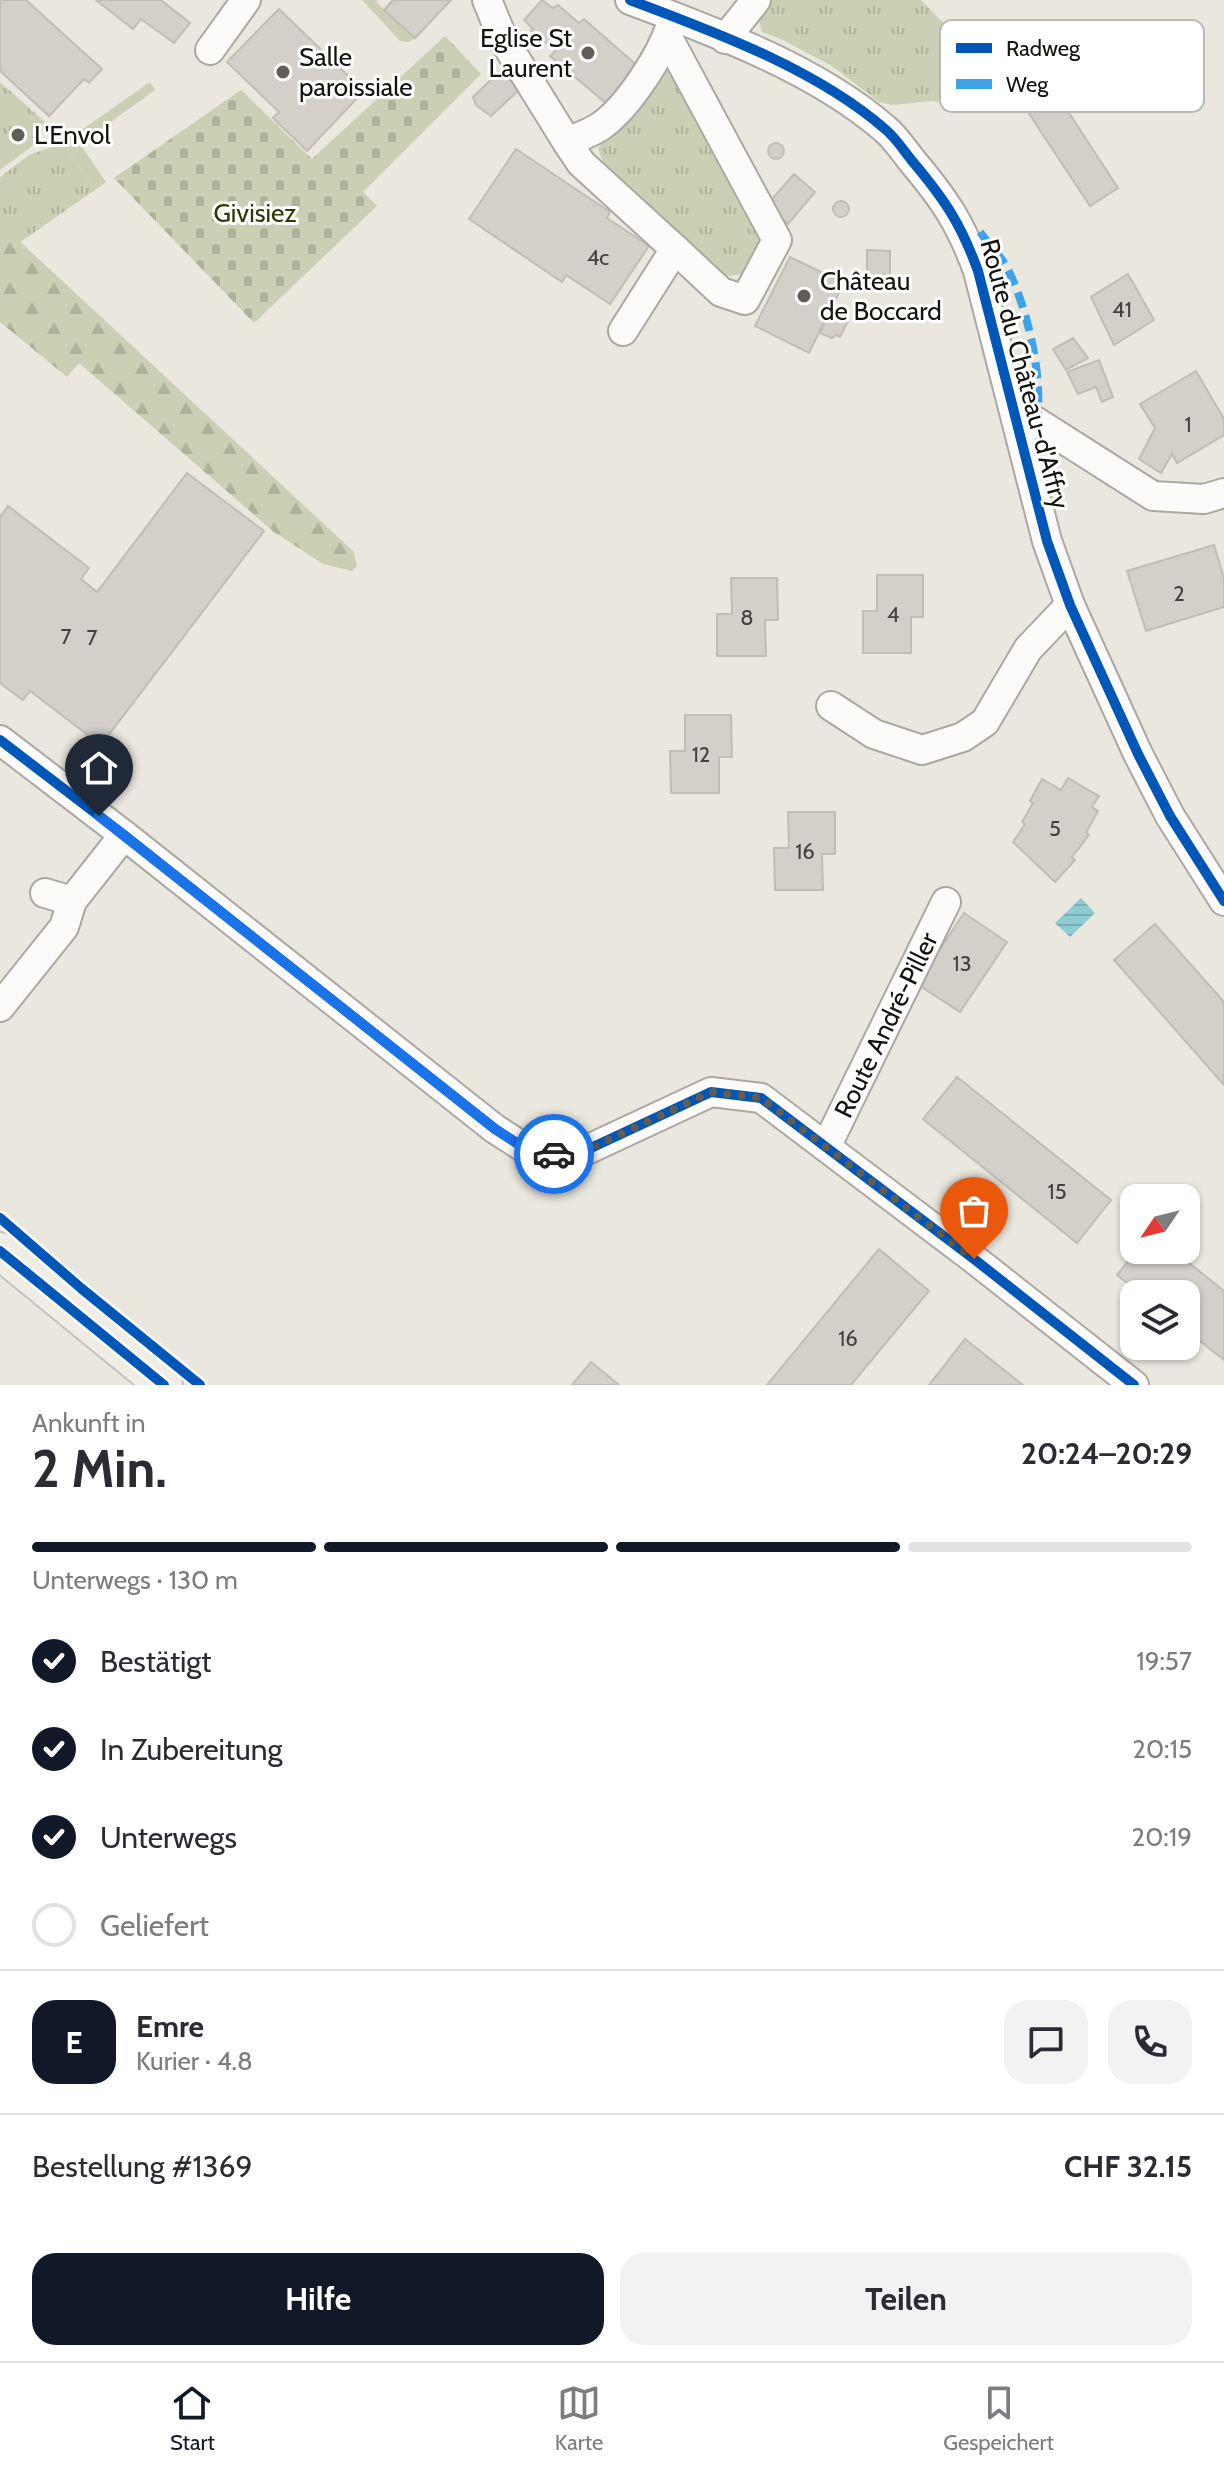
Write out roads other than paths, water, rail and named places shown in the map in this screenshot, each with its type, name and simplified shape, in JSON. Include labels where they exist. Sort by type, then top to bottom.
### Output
[{"type":"main road","points":[[0,1251],[164,1385]]},
{"type":"street","points":[[210,50],[246,0]]},
{"type":"street","points":[[487,0],[503,39],[581,163],[721,292],[745,300],[777,240],[670,26]]},
{"type":"street","name":"Route du Château-d'Affry","points":[[630,0],[670,26],[725,39],[829,89],[886,130],[946,201],[964,234],[978,271],[1047,541],[1070,605],[1152,782],[1224,901]]},
{"type":"street","points":[[725,39],[756,0]]},
{"type":"street","points":[[567,142],[600,127],[609,119],[650,71],[670,26]]},
{"type":"street","points":[[623,331],[675,249]]},
{"type":"street","points":[[1013,407],[1153,496],[1204,499],[1224,493]]},
{"type":"street","points":[[831,706],[874,734],[922,750],[963,737],[985,722],[1028,649],[1070,605]]},
{"type":"street","name":"Route André-Piller","points":[[0,740],[495,1129],[534,1154],[578,1154],[711,1092],[761,1098],[1134,1385]]},
{"type":"street","points":[[0,1007],[64,927],[72,901],[124,835]]},
{"type":"street","points":[[45,893],[72,901]]},
{"type":"street","name":"Route André-Piller","points":[[826,1147],[946,902]]},
{"type":"water","points":[[1081,898],[1095,913],[1070,937],[1055,923]]},
{"type":"place","name":"Eglise St Laurent","points":[[588,53]]},
{"type":"place","name":"Salle paroissiale","points":[[283,72]]},
{"type":"place","name":"L'Envol","points":[[18,135]]},
{"type":"place","name":"Château de Boccard","points":[[804,296]]},
{"type":"park label","name":"Givisiez","points":[[255,213]]}]
